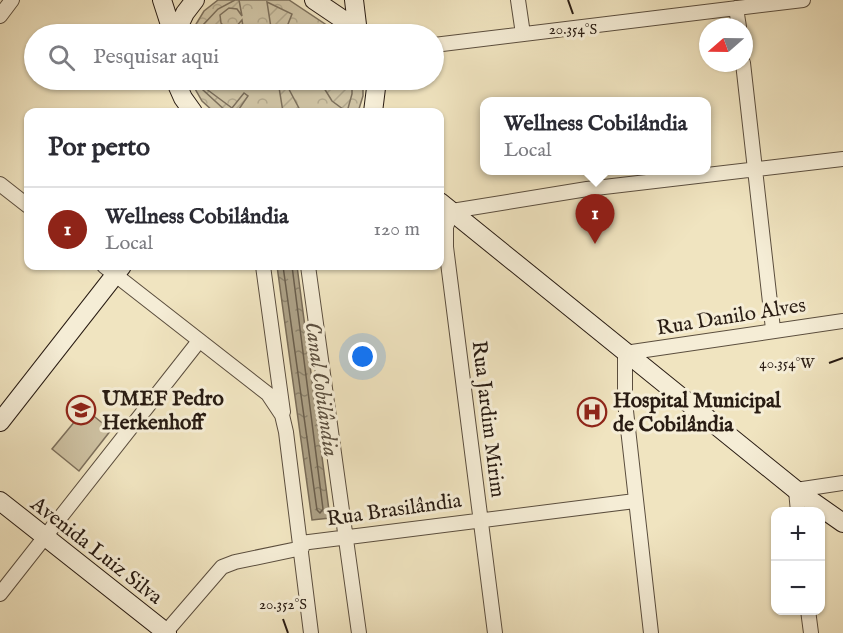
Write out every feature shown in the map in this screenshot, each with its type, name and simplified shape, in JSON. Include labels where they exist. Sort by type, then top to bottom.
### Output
[{"type":"street","points":[[0,16],[12,0]]},
{"type":"street","points":[[162,0],[170,24]]},
{"type":"street","points":[[179,24],[195,0]]},
{"type":"street","points":[[315,0],[345,24]]},
{"type":"street","points":[[354,0],[357,24]]},
{"type":"street","points":[[518,0],[524,34]]},
{"type":"street","points":[[444,44],[803,0]]},
{"type":"street","points":[[736,8],[738,18]]},
{"type":"street","points":[[744,72],[772,329]]},
{"type":"street","points":[[180,90],[190,108]]},
{"type":"street","points":[[374,108],[376,90]]},
{"type":"street","points":[[446,207],[843,159]]},
{"type":"street","points":[[0,184],[24,203]]},
{"type":"street","points":[[446,207],[796,490],[843,522]]},
{"type":"street","name":"Rua Jardim Mirim","points":[[446,207],[445,241],[495,633]]},
{"type":"street","points":[[0,422],[113,270]]},
{"type":"street","points":[[116,270],[200,341],[268,394],[278,407],[285,423]]},
{"type":"street","points":[[264,270],[311,633]]},
{"type":"street","points":[[309,270],[359,633]]},
{"type":"street","name":"Rua Danilo Alves","points":[[625,353],[772,329],[843,321]]},
{"type":"street","points":[[0,594],[200,341]]},
{"type":"street","points":[[625,353],[625,402],[651,633]]},
{"type":"street","points":[[268,394],[275,391],[279,382]]},
{"type":"street","points":[[796,490],[843,483]]},
{"type":"street","points":[[796,490],[798,507]]},
{"type":"street","name":"Avenida Luiz Silva","points":[[0,501],[166,633]]},
{"type":"street","name":"Rua Brasilândia","points":[[166,633],[222,567],[234,562],[346,536],[635,501]]},
{"type":"street","points":[[809,615],[811,633]]},
{"type":"green space","points":[[218,0],[289,0],[325,24],[196,24],[204,11]]},
{"type":"green space","points":[[239,0],[242,16],[237,9],[229,8],[220,15],[222,24],[204,24],[218,9]]},
{"type":"green space","points":[[267,2],[292,14],[288,24],[270,24]]},
{"type":"green space","points":[[196,90],[363,90],[359,108],[210,108]]},
{"type":"green space","points":[[203,90],[208,90],[232,108],[223,108]]},
{"type":"green space","points":[[279,90],[289,90],[299,108],[282,108]]},
{"type":"green space","points":[[325,90],[352,90],[348,108],[342,108],[332,101]]},
{"type":"green space","points":[[244,93],[248,96],[240,108],[232,108]]},
{"type":"green space","points":[[85,409],[111,430],[79,471],[52,449]]},
{"type":"water","points":[[278,270],[298,270],[330,518],[312,520]]},
{"type":"place","name":"Wellness Cobilândia","points":[[595,244]]},
{"type":"place","name":"UMEF Pedro Herkenhoff","points":[[81,410]]},
{"type":"place","name":"Hospital Municipal de Cobilândia","points":[[592,412]]},
{"type":"water label","name":"Canal Cobilândia","points":[[323,389]]}]
